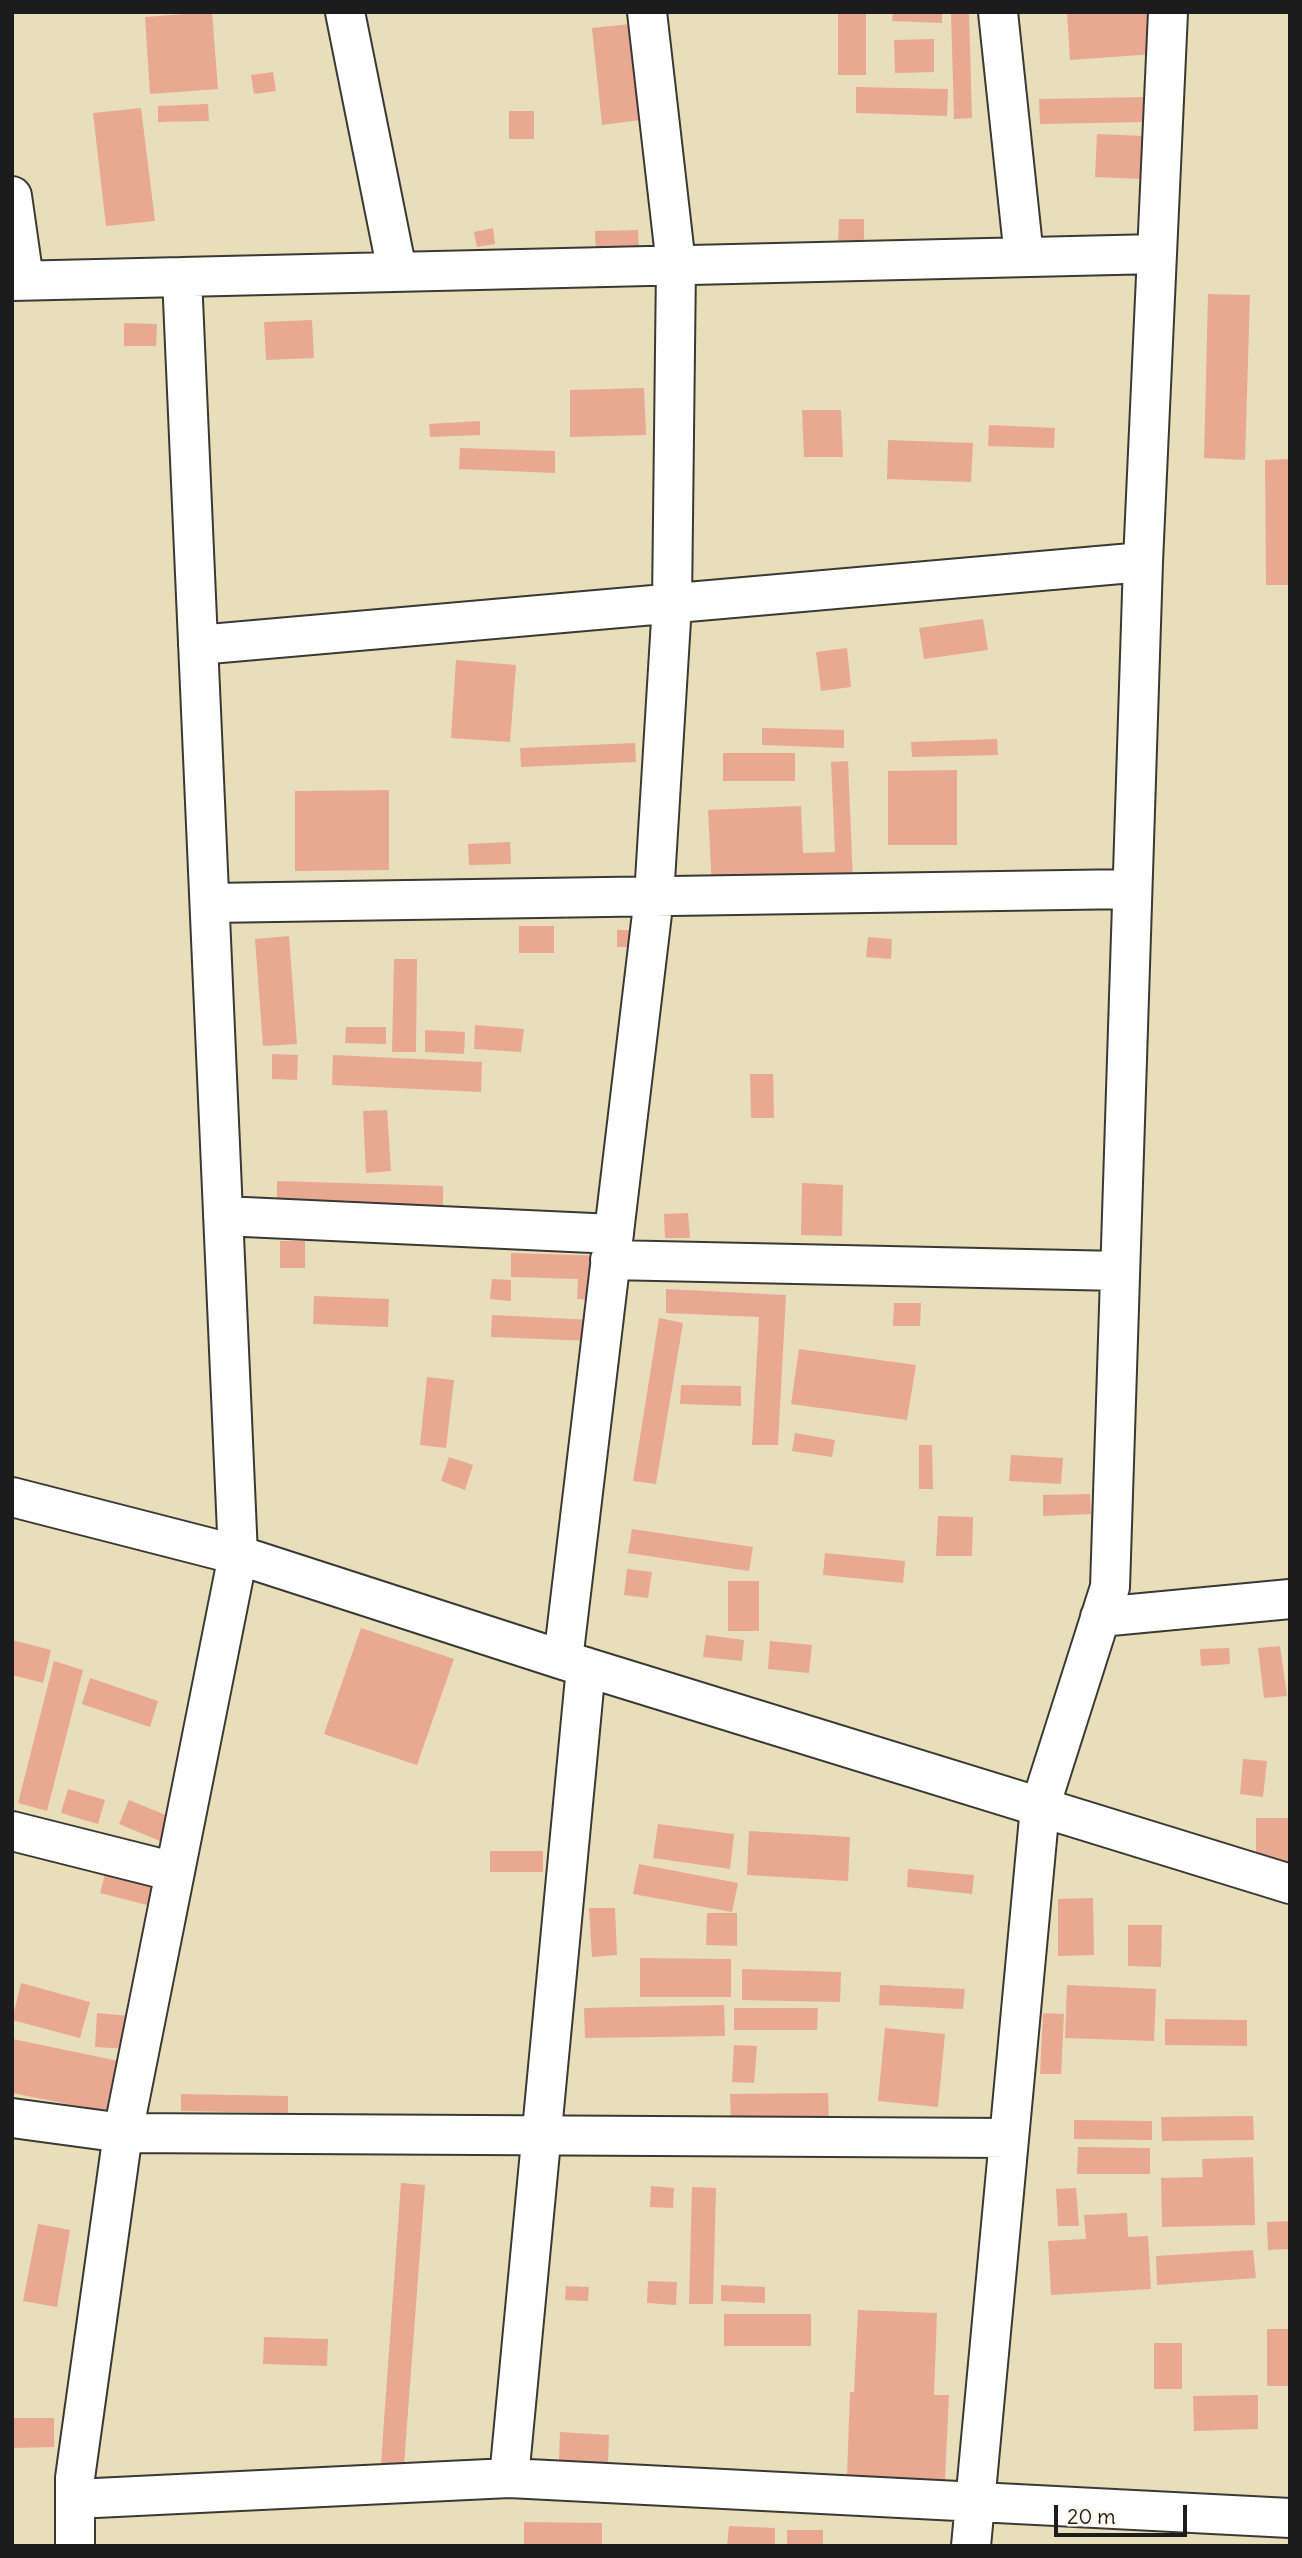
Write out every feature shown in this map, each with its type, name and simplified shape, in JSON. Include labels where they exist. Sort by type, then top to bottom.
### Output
[{"type":"street","points":[[345,12],[397,271]]},
{"type":"street","points":[[509,2479],[542,2135],[575,1664],[612,1247],[654,897],[671,604],[676,265],[647,12]]},
{"type":"street","points":[[998,12],[1024,257]]},
{"type":"street","points":[[971,2546],[1040,1807],[1110,1587],[1143,562],[1168,12]]},
{"type":"street","points":[[12,196],[18,280],[1157,254]]},
{"type":"street","points":[[75,2546],[75,2478],[123,2133],[238,1555],[182,277]]},
{"type":"street","points":[[198,645],[1143,562]]},
{"type":"street","points":[[210,903],[1132,889]]},
{"type":"street","points":[[223,1216],[612,1247],[1120,1271]]},
{"type":"street","points":[[12,1497],[238,1555],[575,1664],[1290,1884]]},
{"type":"street","points":[[1100,1617],[1290,1599]]},
{"type":"street","points":[[12,1831],[175,1872]]},
{"type":"street","points":[[12,2118],[123,2133],[1009,2138]]},
{"type":"street","points":[[75,2499],[509,2479],[1290,2518]]},
{"type":"building","points":[[212,12],[218,89],[150,94],[145,17]]},
{"type":"building","points":[[838,12],[866,12],[866,75],[838,75]]},
{"type":"building","points":[[893,12],[942,12],[942,23],[892,21]]},
{"type":"building","points":[[951,12],[969,12],[972,118],[954,119]]},
{"type":"building","points":[[1067,12],[1151,12],[1154,54],[1070,60]]},
{"type":"building","points":[[631,24],[641,120],[602,125],[592,28]]},
{"type":"building","points":[[934,39],[934,72],[895,73],[894,40]]},
{"type":"building","points":[[273,72],[276,91],[254,94],[251,75]]},
{"type":"building","points":[[856,87],[948,89],[947,116],[856,113]]},
{"type":"building","points":[[1147,97],[1147,122],[1040,124],[1039,99]]},
{"type":"building","points":[[208,104],[209,121],[158,122],[158,106]]},
{"type":"building","points":[[141,108],[155,221],[106,226],[93,113]]},
{"type":"building","points":[[509,111],[534,111],[534,139],[509,139]]},
{"type":"building","points":[[1097,134],[1145,136],[1143,179],[1095,177]]},
{"type":"building","points":[[839,219],[864,219],[864,244],[838,244]]},
{"type":"building","points":[[493,228],[495,244],[477,247],[474,232]]},
{"type":"building","points":[[638,230],[639,252],[596,253],[595,231]]},
{"type":"building","points":[[1208,294],[1250,295],[1245,460],[1204,458]]},
{"type":"building","points":[[312,320],[314,358],[266,360],[264,322]]},
{"type":"building","points":[[124,323],[157,324],[156,346],[124,346]]},
{"type":"building","points":[[644,388],[646,435],[570,437],[570,390]]},
{"type":"building","points":[[802,410],[841,410],[843,457],[804,457]]},
{"type":"building","points":[[480,421],[480,435],[430,437],[429,424]]},
{"type":"building","points":[[989,425],[1055,428],[1054,448],[988,446]]},
{"type":"building","points":[[888,440],[973,443],[971,482],[887,479]]},
{"type":"building","points":[[460,448],[555,451],[555,473],[459,469]]},
{"type":"building","points":[[1290,459],[1290,585],[1266,585],[1265,460]]},
{"type":"building","points":[[983,619],[988,650],[924,659],[919,628]]},
{"type":"building","points":[[847,648],[851,687],[821,691],[816,652]]},
{"type":"building","points":[[456,660],[516,665],[510,742],[451,738]]},
{"type":"building","points":[[762,728],[844,730],[844,748],[762,745]]},
{"type":"building","points":[[997,739],[998,755],[912,757],[911,742]]},
{"type":"building","points":[[635,743],[636,762],[521,767],[520,748]]},
{"type":"building","points":[[723,753],[795,753],[795,781],[723,781]]},
{"type":"building","points":[[848,761],[853,882],[712,888],[708,810],[801,806],[803,853],[835,852],[831,762]]},
{"type":"building","points":[[957,770],[957,845],[888,845],[888,771]]},
{"type":"building","points":[[389,790],[389,870],[295,871],[295,791]]},
{"type":"building","points":[[510,842],[511,864],[469,865],[468,844]]},
{"type":"building","points":[[519,926],[554,926],[554,953],[519,953]]},
{"type":"building","points":[[617,930],[636,930],[636,947],[617,947]]},
{"type":"building","points":[[289,936],[297,1044],[263,1046],[255,939]]},
{"type":"building","points":[[868,937],[892,939],[891,959],[866,957]]},
{"type":"building","points":[[394,959],[417,959],[416,1052],[392,1052]]},
{"type":"building","points":[[475,1025],[524,1029],[521,1052],[474,1049]]},
{"type":"building","points":[[346,1027],[386,1027],[386,1044],[345,1043]]},
{"type":"building","points":[[425,1030],[465,1032],[464,1054],[425,1052]]},
{"type":"building","points":[[272,1054],[298,1055],[297,1080],[272,1079]]},
{"type":"building","points":[[333,1055],[482,1062],[481,1092],[332,1085]]},
{"type":"building","points":[[750,1074],[773,1074],[774,1118],[751,1118]]},
{"type":"building","points":[[387,1110],[391,1171],[366,1173],[363,1111]]},
{"type":"building","points":[[277,1181],[443,1186],[443,1211],[277,1207]]},
{"type":"building","points":[[802,1183],[843,1185],[842,1236],[801,1235]]},
{"type":"building","points":[[688,1213],[690,1238],[665,1238],[664,1214]]},
{"type":"building","points":[[280,1241],[305,1241],[305,1268],[280,1268]]},
{"type":"building","points":[[511,1253],[606,1256],[604,1300],[577,1299],[578,1279],[511,1277]]},
{"type":"building","points":[[492,1279],[511,1280],[511,1301],[490,1299]]},
{"type":"building","points":[[666,1289],[786,1295],[778,1445],[752,1445],[759,1317],[666,1313]]},
{"type":"building","points":[[314,1296],[389,1299],[388,1327],[313,1324]]},
{"type":"building","points":[[894,1303],[921,1303],[920,1326],[893,1326]]},
{"type":"building","points":[[492,1315],[593,1320],[592,1341],[491,1337]]},
{"type":"building","points":[[659,1318],[683,1323],[656,1484],[633,1481]]},
{"type":"building","points":[[799,1349],[916,1365],[907,1420],[791,1404]]},
{"type":"building","points":[[427,1377],[454,1380],[446,1448],[420,1445]]},
{"type":"building","points":[[681,1385],[741,1386],[741,1406],[680,1404]]},
{"type":"building","points":[[795,1433],[835,1440],[832,1457],[792,1451]]},
{"type":"building","points":[[919,1445],[932,1445],[933,1489],[919,1489]]},
{"type":"building","points":[[1011,1455],[1063,1458],[1061,1484],[1009,1481]]},
{"type":"building","points":[[449,1457],[473,1465],[465,1490],[441,1481]]},
{"type":"building","points":[[1090,1494],[1091,1514],[1043,1516],[1043,1495]]},
{"type":"building","points":[[938,1516],[973,1517],[972,1556],[936,1556]]},
{"type":"building","points":[[632,1529],[753,1547],[749,1571],[628,1553]]},
{"type":"building","points":[[825,1553],[905,1561],[903,1583],[823,1575]]},
{"type":"building","points":[[627,1569],[652,1572],[648,1598],[624,1595]]},
{"type":"building","points":[[728,1581],[759,1581],[759,1631],[728,1631]]},
{"type":"building","points":[[361,1628],[454,1659],[417,1765],[324,1734]]},
{"type":"building","points":[[706,1635],[744,1640],[742,1661],[703,1657]]},
{"type":"building","points":[[12,1640],[51,1650],[43,1683],[12,1675]]},
{"type":"building","points":[[770,1641],[812,1645],[809,1673],[768,1669]]},
{"type":"building","points":[[1280,1646],[1287,1696],[1264,1698],[1258,1648]]},
{"type":"building","points":[[1229,1648],[1230,1664],[1201,1666],[1200,1649]]},
{"type":"building","points":[[54,1661],[83,1670],[47,1811],[18,1803]]},
{"type":"building","points":[[90,1678],[158,1701],[150,1727],[82,1704]]},
{"type":"building","points":[[1243,1759],[1267,1761],[1263,1797],[1240,1794]]},
{"type":"building","points":[[68,1789],[105,1800],[98,1824],[61,1813]]},
{"type":"building","points":[[129,1800],[175,1819],[165,1843],[119,1824]]},
{"type":"building","points":[[1256,1818],[1290,1818],[1290,1863],[1256,1863]]},
{"type":"building","points":[[658,1824],[734,1834],[730,1869],[653,1858]]},
{"type":"building","points":[[749,1831],[850,1837],[848,1881],[747,1875]]},
{"type":"building","points":[[490,1851],[543,1851],[543,1872],[490,1872]]},
{"type":"building","points":[[639,1864],[738,1883],[732,1912],[633,1894]]},
{"type":"building","points":[[908,1869],[974,1875],[972,1894],[907,1887]]},
{"type":"building","points":[[105,1874],[153,1886],[147,1905],[100,1893]]},
{"type":"building","points":[[1093,1898],[1094,1955],[1058,1956],[1058,1899]]},
{"type":"building","points":[[589,1908],[615,1908],[617,1955],[592,1957]]},
{"type":"building","points":[[707,1913],[737,1913],[737,1946],[706,1945]]},
{"type":"building","points":[[1128,1925],[1162,1925],[1161,1967],[1128,1966]]},
{"type":"building","points":[[640,1958],[731,1959],[731,1997],[640,1997]]},
{"type":"building","points":[[742,1969],[841,1972],[840,2002],[742,2000]]},
{"type":"building","points":[[21,1983],[90,2002],[80,2038],[12,2020]]},
{"type":"building","points":[[880,1985],[965,1989],[963,2009],[879,2005]]},
{"type":"building","points":[[1067,1985],[1156,1989],[1154,2041],[1065,2038]]},
{"type":"building","points":[[724,2005],[725,2036],[585,2038],[584,2008]]},
{"type":"building","points":[[734,2008],[818,2008],[817,2030],[734,2030]]},
{"type":"building","points":[[97,2013],[130,2016],[128,2049],[95,2047]]},
{"type":"building","points":[[1043,2013],[1064,2014],[1061,2074],[1040,2074]]},
{"type":"building","points":[[1165,2019],[1247,2020],[1247,2046],[1165,2045]]},
{"type":"building","points":[[885,2028],[945,2034],[938,2107],[878,2101]]},
{"type":"building","points":[[13,2039],[123,2062],[113,2113],[12,2093]]},
{"type":"building","points":[[734,2045],[757,2046],[754,2083],[732,2082]]},
{"type":"building","points":[[828,2093],[829,2119],[731,2121],[730,2094]]},
{"type":"building","points":[[181,2094],[288,2096],[288,2113],[181,2111]]},
{"type":"building","points":[[1253,2116],[1254,2140],[1162,2141],[1161,2117]]},
{"type":"building","points":[[1074,2120],[1152,2121],[1152,2140],[1074,2139]]},
{"type":"building","points":[[1078,2147],[1150,2148],[1150,2174],[1077,2174]]},
{"type":"building","points":[[1253,2157],[1255,2225],[1162,2227],[1161,2178],[1203,2177],[1202,2159]]},
{"type":"building","points":[[401,2183],[425,2185],[404,2465],[381,2463]]},
{"type":"building","points":[[651,2186],[674,2188],[673,2208],[650,2207]]},
{"type":"building","points":[[692,2187],[716,2188],[713,2304],[689,2304]]},
{"type":"building","points":[[1076,2188],[1079,2226],[1058,2226],[1056,2189]]},
{"type":"building","points":[[1127,2213],[1128,2237],[1148,2236],[1151,2289],[1051,2295],[1048,2241],[1086,2239],[1084,2215]]},
{"type":"building","points":[[1290,2221],[1290,2249],[1268,2250],[1267,2222]]},
{"type":"building","points":[[38,2224],[70,2230],[57,2307],[23,2301]]},
{"type":"building","points":[[1253,2250],[1256,2278],[1157,2285],[1156,2256]]},
{"type":"building","points":[[648,2281],[677,2282],[676,2305],[647,2303]]},
{"type":"building","points":[[721,2285],[765,2287],[765,2303],[721,2301]]},
{"type":"building","points":[[566,2286],[589,2287],[588,2301],[565,2300]]},
{"type":"building","points":[[858,2310],[937,2313],[934,2395],[949,2395],[945,2480],[847,2476],[850,2392],[854,2392]]},
{"type":"building","points":[[724,2314],[811,2314],[811,2346],[724,2346]]},
{"type":"building","points":[[1267,2329],[1290,2329],[1290,2386],[1267,2386]]},
{"type":"building","points":[[264,2337],[328,2339],[327,2366],[263,2364]]},
{"type":"building","points":[[1154,2343],[1182,2343],[1182,2389],[1154,2389]]},
{"type":"building","points":[[1258,2395],[1258,2429],[1194,2431],[1193,2396]]},
{"type":"building","points":[[12,2418],[54,2418],[54,2447],[12,2448]]},
{"type":"building","points":[[560,2432],[609,2435],[608,2464],[559,2461]]},
{"type":"building","points":[[524,2522],[602,2523],[602,2546],[524,2546]]},
{"type":"building","points":[[729,2526],[775,2528],[775,2546],[727,2546]]},
{"type":"building","points":[[787,2530],[823,2530],[823,2546],[787,2546]]}]
